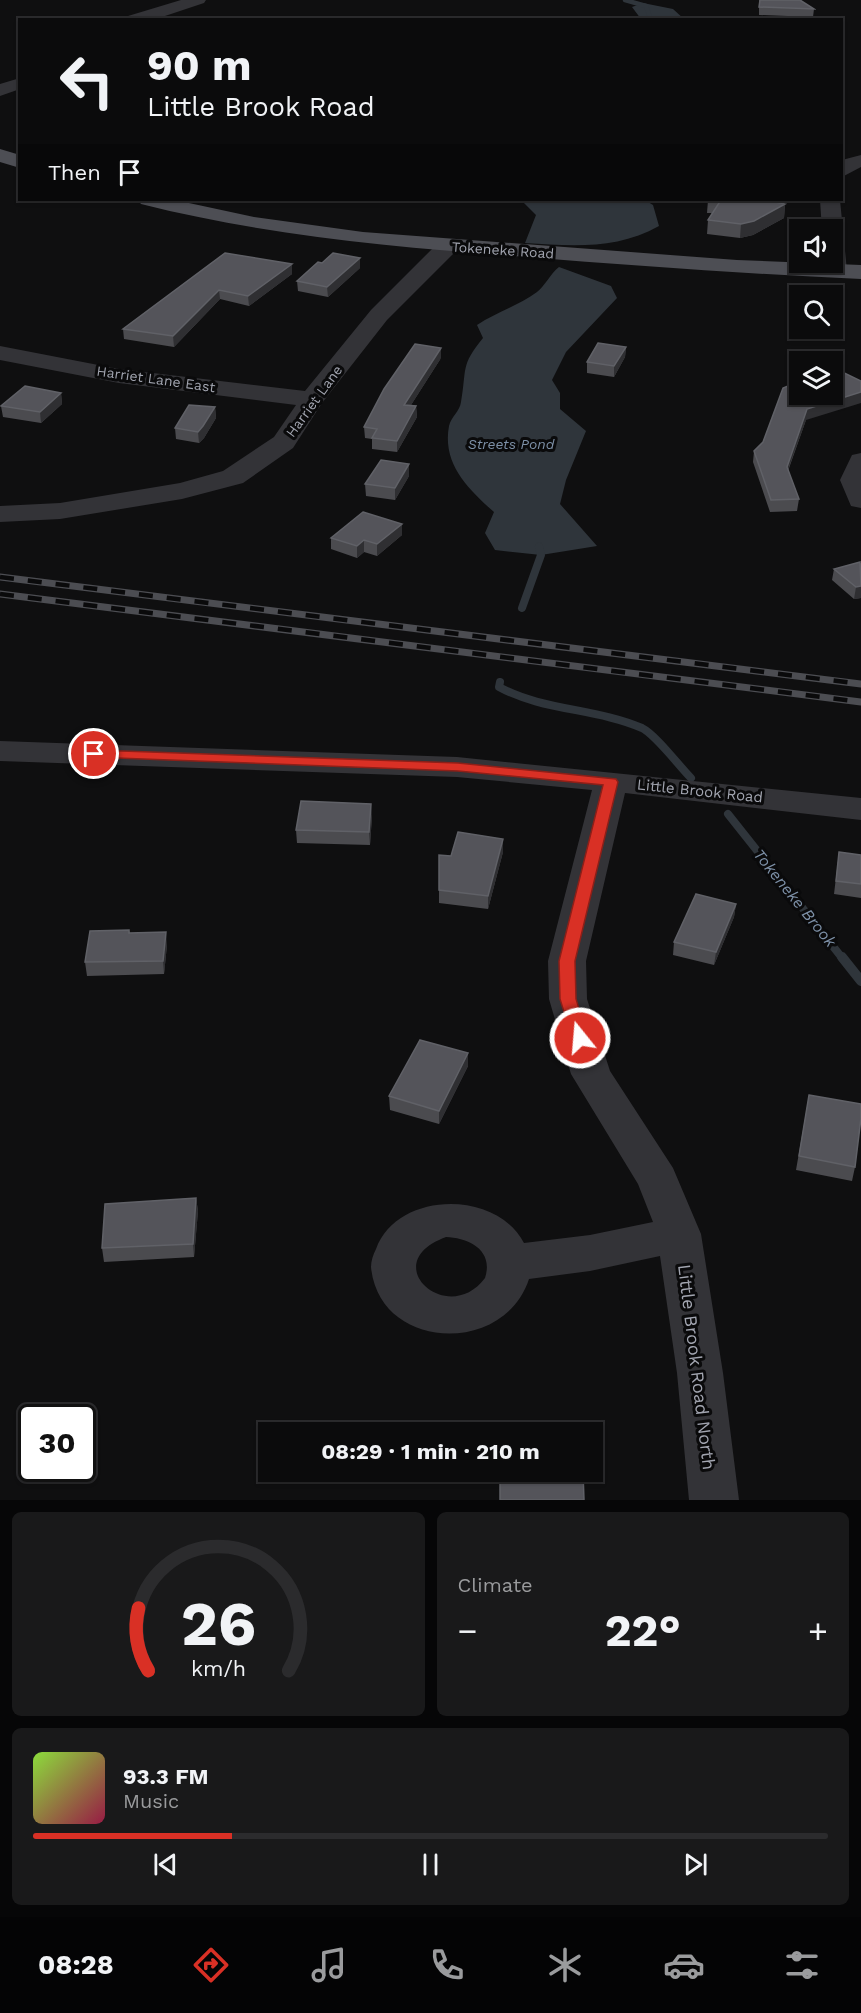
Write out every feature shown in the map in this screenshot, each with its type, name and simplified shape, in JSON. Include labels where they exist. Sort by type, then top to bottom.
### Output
[{"type":"main road","points":[[0,155],[18,161]]},
{"type":"main road","name":"Tokeneke Road","points":[[153,201],[254,223],[448,246],[789,269]]},
{"type":"main road","name":"Tokeneke Road","points":[[843,271],[861,272]]},
{"type":"street","points":[[140,18],[198,0]]},
{"type":"street","points":[[0,90],[18,84]]},
{"type":"street","points":[[843,170],[849,164],[861,160]]},
{"type":"street","points":[[831,201],[832,219]]},
{"type":"street","name":"Harriet Lane","points":[[0,514],[60,511],[182,491],[233,477],[284,442],[312,399],[380,315],[448,246]]},
{"type":"street","name":"Harriet Lane East","points":[[0,353],[119,376],[312,399]]},
{"type":"street","points":[[861,461],[854,480],[861,500]]},
{"type":"street","name":"Little Brook Road","points":[[0,751],[458,767],[861,809]]},
{"type":"street","name":"Little Brook Road North","points":[[611,782],[567,961],[568,999],[591,1074],[658,1179],[679,1234],[700,1373],[714,1500]]},
{"type":"street","points":[[510,1263],[590,1253],[679,1234]]},
{"type":"water","points":[[643,3],[673,9],[683,18],[640,18],[632,7]]},
{"type":"water","points":[[522,201],[647,201],[653,205],[659,226],[643,234],[610,243],[559,245],[525,243],[536,215]]},
{"type":"water","name":"Streets Pond","points":[[559,267],[611,286],[617,298],[566,352],[552,380],[560,393],[560,409],[586,431],[566,480],[560,504],[597,546],[541,555],[495,550],[485,533],[494,512],[466,485],[453,464],[449,452],[449,426],[460,405],[468,362],[483,338],[477,325],[537,292]]},
{"type":"building","points":[[760,0],[800,0],[814,9],[759,7]]},
{"type":"building","points":[[720,201],[771,201],[785,204],[754,221],[741,224],[708,220]]},
{"type":"building","points":[[225,253],[292,264],[248,296],[219,290],[173,336],[123,329]]},
{"type":"building","points":[[333,253],[360,258],[327,287],[297,281],[318,262],[322,263]]},
{"type":"building","points":[[598,343],[626,347],[614,366],[587,362]]},
{"type":"building","points":[[415,344],[441,348],[404,405],[416,406],[397,441],[372,438],[377,429],[364,427],[384,389]]},
{"type":"building","points":[[843,372],[861,381],[861,392],[843,398]]},
{"type":"building","points":[[25,386],[61,393],[40,412],[1,406]]},
{"type":"building","points":[[789,386],[789,405],[820,405],[807,409],[787,467],[799,499],[771,500],[754,451],[763,442],[783,388]]},
{"type":"building","points":[[189,405],[215,407],[198,432],[175,428]]},
{"type":"building","points":[[381,460],[409,464],[395,488],[365,484]]},
{"type":"building","points":[[363,512],[402,524],[377,544],[364,540],[357,546],[331,538]]},
{"type":"building","points":[[860,562],[861,586],[856,587],[834,569]]},
{"type":"building","points":[[301,801],[371,804],[369,832],[296,830]]},
{"type":"building","points":[[458,832],[503,839],[488,896],[439,890],[439,855],[451,856]]},
{"type":"building","points":[[839,852],[861,855],[861,884],[836,881]]},
{"type":"building","points":[[696,894],[736,904],[716,952],[674,942]]},
{"type":"building","points":[[129,930],[129,933],[166,932],[163,961],[85,962],[90,931]]},
{"type":"building","points":[[420,1040],[468,1053],[439,1111],[389,1096]]},
{"type":"building","points":[[809,1095],[861,1104],[855,1167],[799,1156]]},
{"type":"building","points":[[196,1198],[193,1244],[102,1248],[105,1204]]},
{"type":"building","points":[[500,1482],[583,1482],[584,1500],[500,1500]]},
{"type":"waterway","name":"Tokeneke Brook","points":[[625,0],[646,6],[650,18]]},
{"type":"waterway","name":"Tokeneke Brook","points":[[522,608],[541,555],[539,547]]},
{"type":"waterway","name":"Tokeneke Brook","points":[[500,682],[499,687],[533,701],[624,721],[642,728],[691,778]]},
{"type":"waterway","name":"Tokeneke Brook","points":[[728,814],[843,959]]},
{"type":"waterway","name":"Tokeneke Brook","points":[[842,957],[861,981]]},
{"type":"railway","points":[[0,577],[861,684]]},
{"type":"railway","points":[[0,594],[861,702]]},
{"type":"route","points":[[94,754],[458,767],[611,782],[567,961],[568,999],[580,1038]]}]
